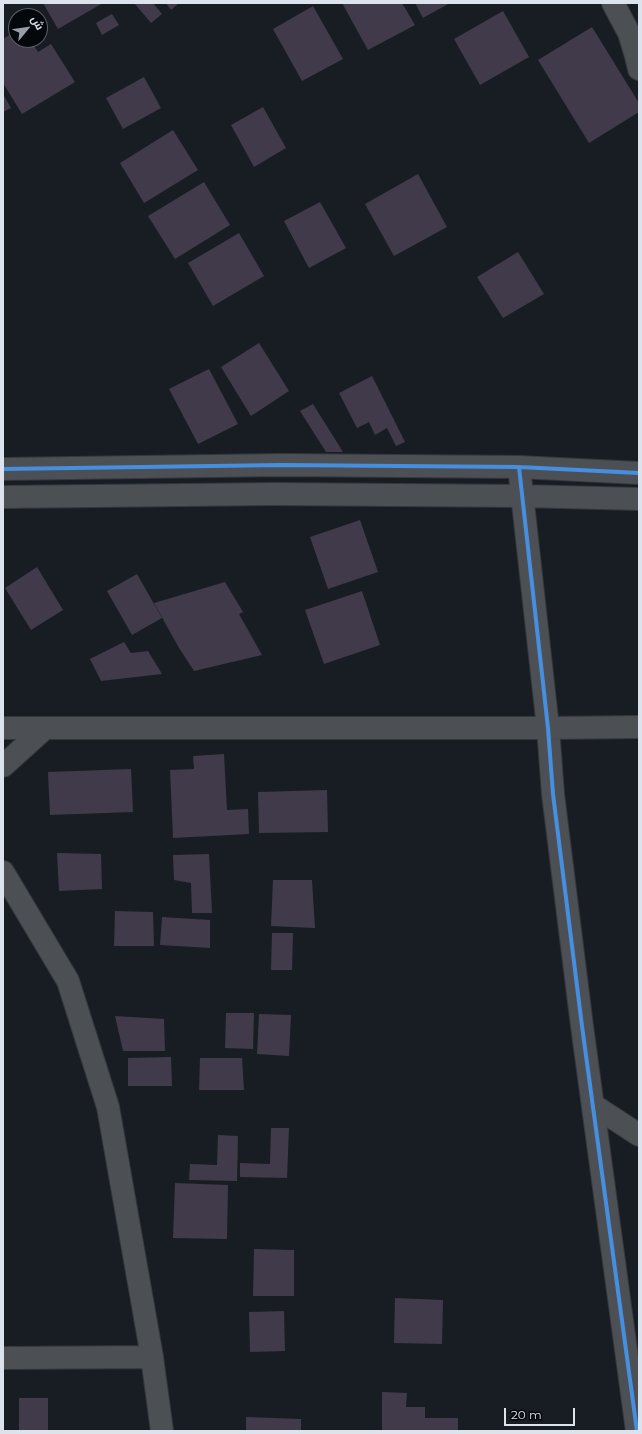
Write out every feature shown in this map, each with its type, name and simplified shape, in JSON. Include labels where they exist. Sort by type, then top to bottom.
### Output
[{"type":"street","points":[[613,3],[629,33],[639,69]]},
{"type":"street","points":[[3,469],[281,465],[519,467],[639,473]]},
{"type":"street","points":[[519,467],[548,728],[553,794],[593,1105],[638,1431]]},
{"type":"street","points":[[3,497],[274,494],[523,496],[639,499]]},
{"type":"street","points":[[3,728],[639,727]]},
{"type":"street","points":[[3,766],[45,728]]},
{"type":"street","points":[[3,872],[68,981],[108,1107],[152,1357],[162,1431]]},
{"type":"street","points":[[593,1105],[639,1135]]},
{"type":"street","points":[[3,1358],[152,1357]]},
{"type":"building","points":[[43,3],[103,3],[58,29],[48,12],[48,8],[46,8]]},
{"type":"building","points":[[134,3],[153,3],[162,14],[151,23]]},
{"type":"building","points":[[166,3],[179,3],[171,10]]},
{"type":"building","points":[[342,3],[402,3],[415,25],[368,50]]},
{"type":"building","points":[[415,3],[450,3],[423,18]]},
{"type":"building","points":[[313,6],[343,59],[302,81],[273,29]]},
{"type":"building","points":[[503,11],[529,57],[480,85],[454,39]]},
{"type":"building","points":[[112,14],[119,25],[102,35],[96,23]]},
{"type":"building","points":[[592,27],[639,103],[639,112],[589,143],[538,60]]},
{"type":"building","points":[[8,36],[8,48],[35,48],[38,52],[44,48],[48,48],[48,46],[51,44],[75,82],[22,114],[3,83],[3,39]]},
{"type":"building","points":[[144,77],[161,108],[123,129],[106,98]]},
{"type":"building","points":[[3,94],[11,108],[3,112]]},
{"type":"building","points":[[263,107],[286,148],[254,167],[231,125]]},
{"type":"building","points":[[173,130],[198,170],[144,203],[120,163]]},
{"type":"building","points":[[418,174],[447,227],[394,256],[365,204]]},
{"type":"building","points":[[204,182],[230,225],[175,259],[148,216]]},
{"type":"building","points":[[320,202],[346,248],[309,268],[284,221]]},
{"type":"building","points":[[239,233],[264,276],[213,306],[188,263]]},
{"type":"building","points":[[518,252],[544,294],[503,318],[477,277]]},
{"type":"building","points":[[259,343],[289,391],[251,416],[221,367]]},
{"type":"building","points":[[209,369],[238,424],[198,444],[169,389]]},
{"type":"building","points":[[372,376],[405,442],[396,446],[387,428],[375,435],[369,422],[357,428],[339,393]]},
{"type":"building","points":[[313,404],[343,452],[326,452],[300,411]]},
{"type":"building","points":[[360,520],[378,572],[328,589],[310,537]]},
{"type":"building","points":[[37,567],[63,610],[31,630],[5,588]]},
{"type":"building","points":[[137,574],[162,618],[132,635],[107,591]]},
{"type":"building","points":[[225,582],[243,612],[239,614],[262,655],[194,671],[179,648],[154,603]]},
{"type":"building","points":[[362,591],[380,645],[324,664],[305,610]]},
{"type":"building","points":[[124,642],[131,653],[148,651],[162,674],[101,681],[90,659]]},
{"type":"building","points":[[224,754],[227,810],[248,809],[249,834],[173,838],[170,770],[194,769],[193,756]]},
{"type":"building","points":[[131,769],[133,812],[50,815],[48,772]]},
{"type":"building","points":[[327,790],[328,832],[259,833],[258,792]]},
{"type":"building","points":[[57,853],[101,854],[102,889],[59,891]]},
{"type":"building","points":[[209,854],[212,913],[192,913],[191,883],[174,880],[173,855]]},
{"type":"building","points":[[273,880],[312,880],[315,928],[271,926]]},
{"type":"building","points":[[115,911],[153,912],[154,946],[114,946]]},
{"type":"building","points":[[162,917],[210,920],[210,948],[160,945]]},
{"type":"building","points":[[272,933],[293,933],[292,970],[271,970]]},
{"type":"building","points":[[226,1013],[254,1013],[253,1049],[225,1048]]},
{"type":"building","points":[[259,1014],[291,1015],[289,1056],[257,1054]]},
{"type":"building","points":[[115,1016],[164,1019],[165,1051],[123,1051]]},
{"type":"building","points":[[171,1057],[172,1086],[128,1086],[128,1058]]},
{"type":"building","points":[[200,1058],[242,1058],[244,1090],[199,1090]]},
{"type":"building","points":[[271,1128],[289,1128],[287,1178],[240,1177],[240,1163],[270,1164]]},
{"type":"building","points":[[218,1135],[238,1136],[237,1181],[189,1180],[190,1164],[217,1165]]},
{"type":"building","points":[[175,1183],[228,1185],[227,1239],[173,1238]]},
{"type":"building","points":[[254,1249],[294,1250],[294,1296],[253,1296]]},
{"type":"building","points":[[395,1298],[443,1300],[442,1344],[394,1343]]},
{"type":"building","points":[[284,1311],[285,1351],[250,1352],[249,1312]]},
{"type":"building","points":[[382,1392],[407,1393],[406,1407],[425,1407],[425,1418],[458,1418],[458,1431],[382,1431]]},
{"type":"building","points":[[19,1398],[48,1398],[48,1431],[19,1431]]},
{"type":"building","points":[[246,1417],[301,1419],[301,1431],[246,1431]]},
{"type":"cycle path","points":[[3,469],[281,465],[519,467],[639,473]]},
{"type":"cycle path","points":[[519,467],[548,728],[553,794],[582,1026],[637,1431]]}]
